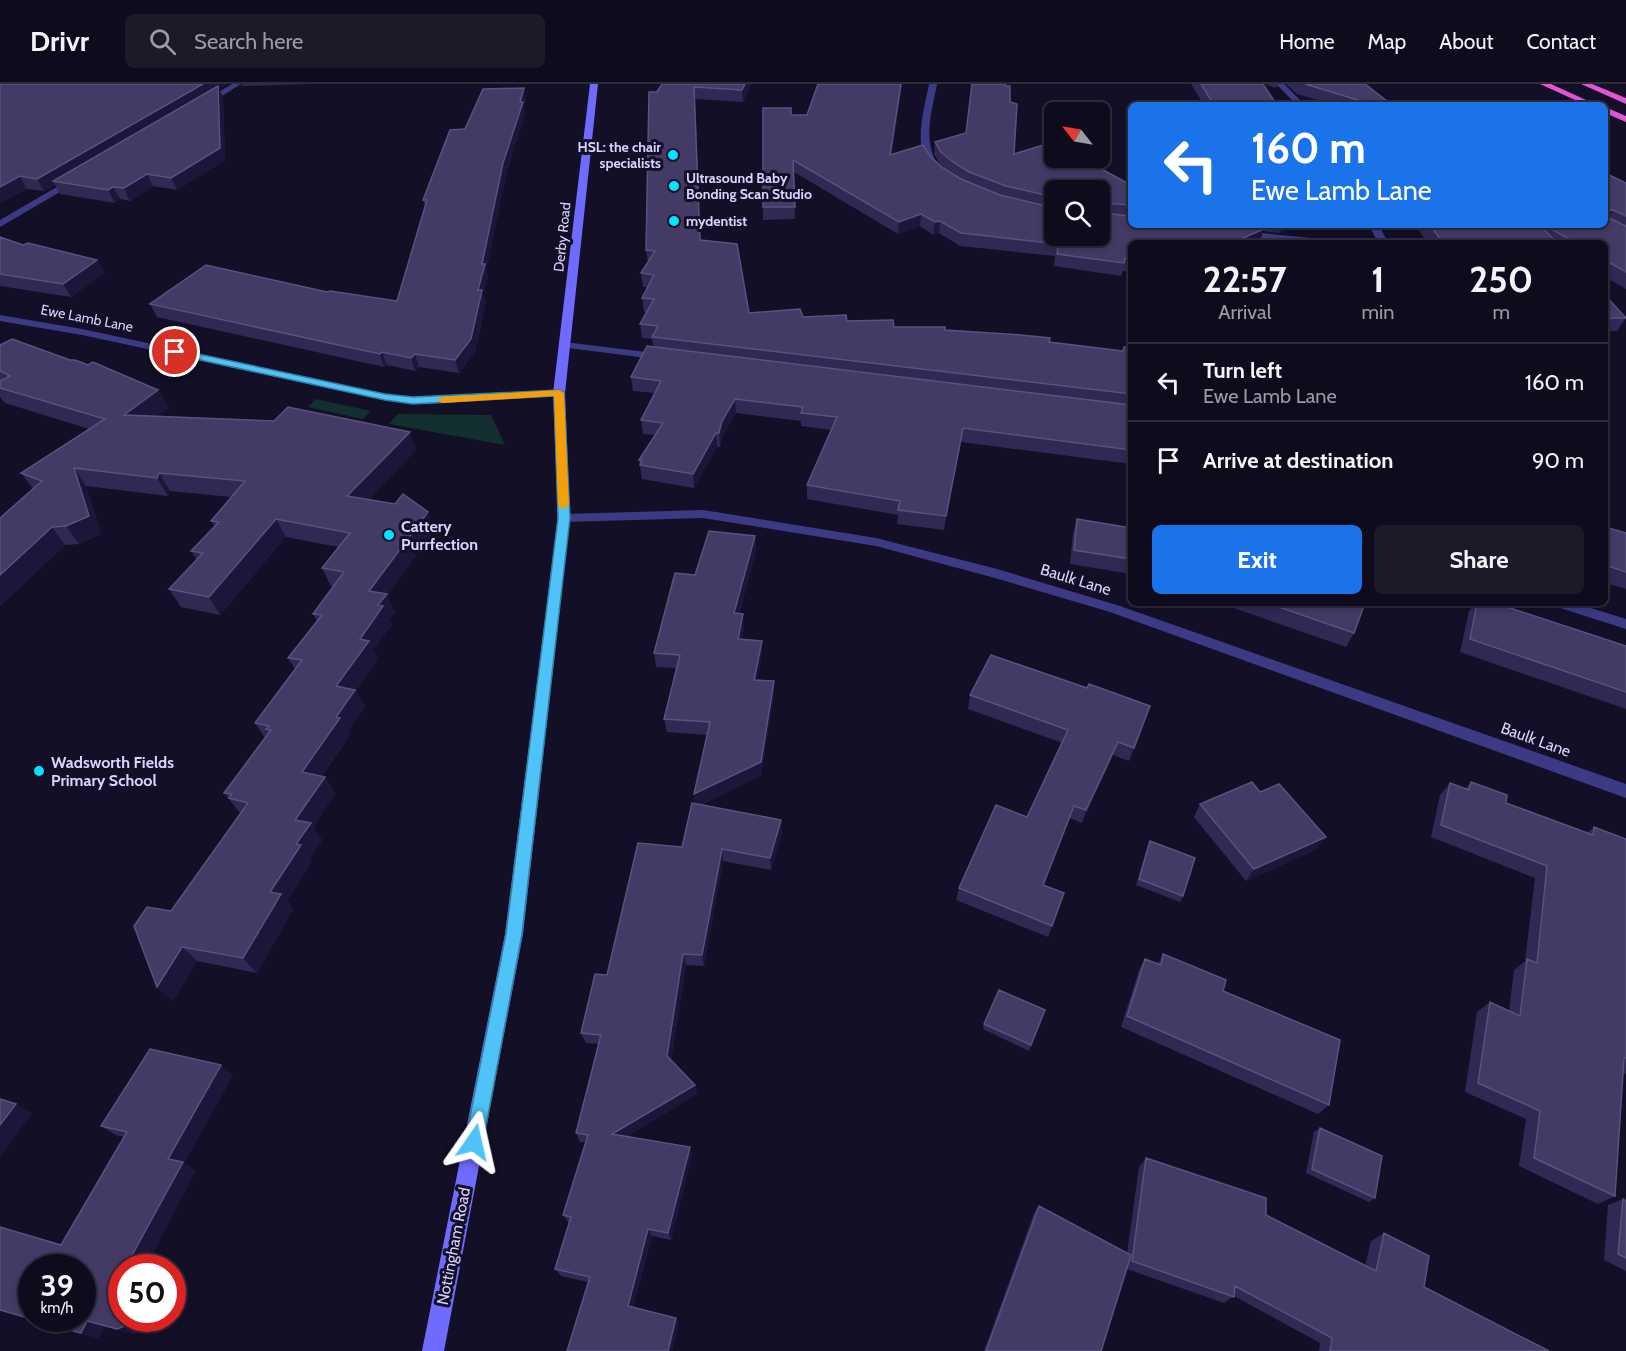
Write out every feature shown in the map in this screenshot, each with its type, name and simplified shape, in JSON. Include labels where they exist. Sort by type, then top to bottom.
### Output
[{"type":"highway","points":[[1544,84],[1586,102]]},
{"type":"highway","points":[[1585,84],[1626,101]]},
{"type":"highway","points":[[1608,111],[1626,119]]},
{"type":"main road","name":"Derby Road","points":[[559,393],[594,84]]},
{"type":"main road","name":"Nottingham Road","points":[[433,1351],[514,934],[564,518],[559,393]]},
{"type":"street","points":[[195,108],[237,84]]},
{"type":"street","points":[[933,84],[925,140],[926,150],[929,160],[943,172]]},
{"type":"street","points":[[1280,84],[1298,102]]},
{"type":"street","points":[[0,224],[82,175]]},
{"type":"street","points":[[1228,233],[1299,240]]},
{"type":"street","name":"Ewe Lamb Lane","points":[[0,318],[82,332],[385,397],[431,401],[559,393]]},
{"type":"street","points":[[564,345],[669,358]]},
{"type":"street","name":"Baulk Lane","points":[[564,518],[703,514],[876,542],[997,574],[1115,609],[1385,703],[1626,791]]},
{"type":"street","points":[[1569,606],[1626,624]]},
{"type":"green space","points":[[316,399],[371,411],[363,419],[308,407]]},
{"type":"green space","points":[[398,414],[491,415],[505,445],[389,424]]},
{"type":"building","points":[[0,84],[203,84],[37,179],[20,176],[0,187]]},
{"type":"building","points":[[662,84],[745,84],[742,90],[694,87],[700,240],[737,244],[749,313],[800,309],[803,317],[846,315],[847,321],[893,320],[894,327],[945,327],[945,330],[1050,338],[1049,342],[1123,351],[1124,347],[1128,348],[1128,394],[652,337],[658,326],[640,324],[654,299],[642,298],[654,275],[641,273],[655,251],[646,250],[649,92],[657,92]]},
{"type":"building","points":[[818,84],[901,84],[890,155],[923,145],[930,156],[943,168],[961,179],[1000,195],[1044,206],[1044,242],[961,233],[940,221],[935,222],[921,214],[899,222],[793,160],[795,207],[763,207],[763,108],[791,108],[791,115],[807,115]]},
{"type":"building","points":[[972,84],[1005,84],[1010,86],[1010,102],[1017,104],[1014,154],[1044,145],[1044,168],[1100,168],[1128,183],[1128,205],[1110,204],[1110,180],[1044,180],[1044,195],[1006,186],[969,172],[941,152],[935,142],[966,133]]},
{"type":"building","points":[[1201,84],[1263,84],[1275,102],[1212,102]]},
{"type":"building","points":[[1305,84],[1365,84],[1388,102],[1364,102]]},
{"type":"building","points":[[218,86],[220,148],[171,178],[147,174],[124,188],[113,187],[108,190],[53,181]]},
{"type":"building","points":[[524,88],[520,102],[523,102],[503,163],[482,264],[485,264],[478,290],[482,290],[471,339],[455,360],[415,354],[411,358],[382,352],[380,354],[150,304],[206,265],[327,292],[397,301],[427,200],[423,200],[450,130],[465,129],[483,89]]},
{"type":"building","points":[[1608,174],[1626,183],[1626,216],[1613,210],[1608,211]]},
{"type":"building","points":[[1110,214],[1128,216],[1128,228],[1264,229],[1239,240],[1128,240],[1128,258],[1125,258],[1124,263],[1057,254],[1058,246],[1110,246]]},
{"type":"building","points":[[1608,217],[1626,226],[1626,272],[1608,262],[1608,240],[1571,240],[1549,228],[1608,228]]},
{"type":"building","points":[[1432,228],[1543,228],[1554,240],[1441,240]]},
{"type":"building","points":[[0,237],[23,245],[28,243],[97,260],[63,284],[0,274]]},
{"type":"building","points":[[1608,298],[1626,318],[1608,318]]},
{"type":"building","points":[[12,339],[70,360],[88,365],[93,362],[158,390],[124,415],[274,421],[288,407],[410,432],[347,496],[395,504],[403,494],[428,512],[369,591],[387,594],[378,605],[383,606],[360,639],[369,641],[336,686],[355,690],[336,717],[340,718],[302,772],[325,777],[295,820],[311,823],[296,844],[301,845],[270,892],[281,894],[243,958],[182,947],[157,987],[134,926],[147,907],[171,911],[248,803],[229,798],[232,794],[224,793],[271,730],[266,729],[269,726],[255,723],[302,660],[288,658],[322,615],[313,614],[344,572],[322,568],[350,533],[276,519],[209,597],[169,589],[203,553],[191,551],[219,522],[211,521],[245,481],[159,473],[157,478],[74,468],[89,516],[66,526],[52,527],[0,575],[0,518],[42,481],[21,473],[105,419],[0,388],[0,381],[10,376],[0,371],[0,345]]},
{"type":"building","points":[[647,346],[1128,405],[1128,450],[963,428],[946,516],[898,510],[900,501],[807,485],[837,417],[801,413],[803,407],[735,399],[722,421],[719,433],[716,433],[693,474],[640,465],[642,460],[639,460],[663,423],[641,420],[661,381],[631,377]]},
{"type":"building","points":[[1077,519],[1128,528],[1128,559],[1074,550]]},
{"type":"building","points":[[1608,528],[1626,533],[1626,572],[1608,566]]},
{"type":"building","points":[[709,531],[755,536],[734,613],[743,614],[738,639],[762,641],[754,680],[774,681],[761,762],[694,794],[710,722],[664,719],[680,655],[654,653],[675,573],[695,575]]},
{"type":"building","points":[[1276,606],[1364,606],[1354,633]]},
{"type":"building","points":[[1476,606],[1504,606],[1626,646],[1626,692],[1470,639]]},
{"type":"building","points":[[991,655],[1087,688],[1089,684],[1150,706],[1134,748],[1118,742],[1086,810],[1074,806],[1043,885],[1064,893],[1052,926],[959,888],[996,805],[1027,817],[1068,730],[970,695]]},
{"type":"building","points":[[1252,782],[1260,792],[1279,784],[1326,837],[1254,869],[1200,804]]},
{"type":"building","points":[[1471,782],[1507,795],[1506,803],[1593,835],[1594,827],[1626,839],[1626,1058],[1624,1058],[1615,1196],[1534,1158],[1540,1111],[1478,1083],[1490,1002],[1520,1016],[1527,959],[1537,963],[1547,866],[1441,825],[1450,783],[1469,790]]},
{"type":"building","points":[[692,803],[781,820],[770,858],[722,849],[702,955],[683,954],[667,1056],[695,1085],[612,1134],[690,1147],[668,1233],[648,1229],[628,1306],[676,1318],[668,1351],[567,1351],[590,1277],[555,1269],[571,1217],[563,1215],[588,1135],[576,1133],[601,1035],[581,1033],[595,974],[607,975],[638,843],[682,847]]},
{"type":"building","points":[[1150,841],[1195,858],[1183,896],[1139,879]]},
{"type":"building","points":[[1163,954],[1226,980],[1223,991],[1340,1040],[1329,1105],[1127,1016],[1145,959],[1161,965]]},
{"type":"building","points":[[999,990],[1045,1010],[1031,1045],[984,1024]]},
{"type":"building","points":[[150,1049],[221,1065],[168,1159],[183,1162],[133,1254],[108,1254],[108,1327],[96,1323],[96,1254],[18,1254],[18,1315],[0,1310],[0,1227],[61,1245],[127,1132],[101,1126]]},
{"type":"building","points":[[0,1099],[16,1104],[0,1125]]},
{"type":"building","points":[[1320,1128],[1382,1156],[1375,1198],[1312,1169]]},
{"type":"building","points":[[1146,1158],[1266,1198],[1266,1215],[1376,1271],[1384,1233],[1429,1256],[1424,1287],[1549,1351],[1330,1351],[1332,1338],[1235,1286],[1234,1297],[1132,1261]]},
{"type":"building","points":[[1623,1199],[1626,1201],[1626,1258],[1618,1254]]},
{"type":"building","points":[[1039,1206],[1131,1255],[1101,1351],[986,1351]]},
{"type":"slow traffic","points":[[442,400],[559,393],[563,505]]},
{"type":"place","name":"HSL: the chair specialists","points":[[673,155]]},
{"type":"place","name":"Ultrasound Baby Bonding Scan Studio","points":[[674,186]]},
{"type":"place","name":"mydentist","points":[[674,221]]},
{"type":"place","name":"Cattery Purrfection","points":[[389,535]]},
{"type":"place","name":"Wadsworth Fields Primary School","points":[[39,771]]},
{"type":"route","points":[[175,352],[385,397],[413,400],[431,401],[559,393],[564,518],[514,934],[474,1142]]}]
